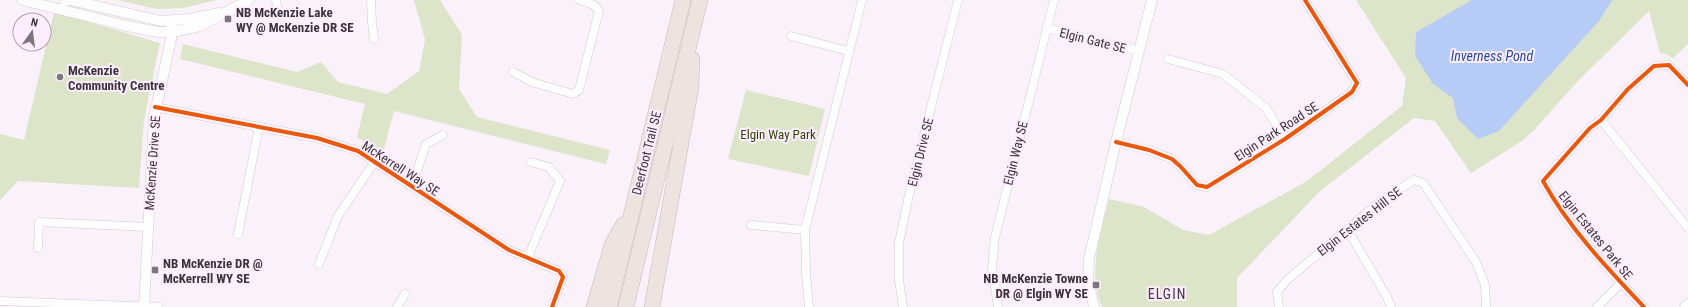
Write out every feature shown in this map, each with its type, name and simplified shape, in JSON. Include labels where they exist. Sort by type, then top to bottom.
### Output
[{"type":"highway","name":"Deerfoot Trail SE","points":[[609,307],[683,0]]},
{"type":"highway","name":"Deerfoot Trail SE","points":[[626,307],[700,0]]},
{"type":"highway","points":[[652,307],[691,87],[693,28]]},
{"type":"highway","points":[[594,307],[612,245],[632,208]]},
{"type":"highway","points":[[661,307],[667,254],[663,242]]},
{"type":"street","points":[[22,0],[63,5],[158,32],[172,32],[200,26],[214,20],[225,12],[249,0]]},
{"type":"street","points":[[70,0],[157,21],[172,21],[225,12]]},
{"type":"street","points":[[276,0],[279,15]]},
{"type":"street","points":[[371,0],[374,39]]},
{"type":"street","points":[[513,72],[532,82],[573,94],[579,90],[599,11],[594,5],[580,0]]},
{"type":"street","points":[[808,307],[806,230],[848,51],[862,0]]},
{"type":"street","name":"Elgin Drive SE","points":[[903,307],[899,280],[900,243],[911,188],[958,0]]},
{"type":"street","name":"Elgin Way SE","points":[[998,307],[992,268],[995,236],[1054,0]]},
{"type":"street","points":[[1094,307],[1088,281],[1089,259],[1116,142],[1152,0]]},
{"type":"street","name":"Elgin Park Road SE","points":[[1116,142],[1149,150],[1172,159],[1197,185],[1207,187],[1285,139],[1352,92],[1357,83],[1305,0]]},
{"type":"street","name":"McKenzie Drive SE","points":[[144,307],[155,107],[172,32],[172,21]]},
{"type":"street","name":"Elgin Gate SE","points":[[1047,28],[1139,51]]},
{"type":"street","points":[[791,36],[848,51]]},
{"type":"street","points":[[1168,59],[1222,74],[1266,108],[1285,139]]},
{"type":"street","name":"Elgin Estates Park SE","points":[[1644,307],[1608,270],[1556,204],[1543,181],[1590,128],[1601,120],[1628,89],[1654,66],[1668,65],[1688,85]]},
{"type":"street","name":"McKerrell Way SE","points":[[155,107],[317,138],[358,150],[509,250],[559,271],[563,277],[552,307]]},
{"type":"street","points":[[1601,120],[1688,228]]},
{"type":"street","points":[[238,234],[259,127]]},
{"type":"street","points":[[408,184],[418,171],[426,144],[443,136]]},
{"type":"street","points":[[319,264],[340,213],[374,161]]},
{"type":"street","points":[[528,257],[560,181],[549,167],[531,162]]},
{"type":"street","name":"Elgin Estates Hill SE","points":[[1279,307],[1277,292],[1286,280],[1382,200],[1414,180],[1423,183],[1476,262],[1485,285],[1486,307]]},
{"type":"street","points":[[38,248],[39,222],[148,227]]},
{"type":"street","points":[[751,225],[806,230]]},
{"type":"street","points":[[1347,229],[1387,297],[1391,307]]},
{"type":"street","points":[[1596,307],[1621,283]]},
{"type":"street","points":[[397,307],[405,294]]},
{"type":"street","points":[[0,301],[158,307]]},
{"type":"street","points":[[1685,307],[1688,304]]},
{"type":"green space","points":[[118,0],[216,0],[184,8],[156,9]]},
{"type":"green space","points":[[414,0],[440,0],[462,35],[459,89],[477,117],[610,150],[606,164],[394,111],[383,153],[357,137],[365,104],[180,59],[183,44],[297,72],[321,62],[338,82],[387,94],[419,71],[425,40]]},
{"type":"green space","points":[[1356,0],[1688,0],[1688,44],[1673,58],[1660,53],[1649,11],[1576,83],[1535,129],[1522,141],[1471,173],[1435,121],[1414,118],[1319,192],[1237,278],[1237,307],[1102,307],[1096,280],[1096,266],[1099,239],[1109,199],[1144,207],[1183,230],[1209,235],[1307,181],[1402,106],[1406,78]]},
{"type":"green space","points":[[54,12],[160,43],[144,120],[139,188],[18,181],[0,200],[0,134],[24,140],[45,52],[52,52],[52,21]]},
{"type":"green space","name":"Elgin Way Park","points":[[746,90],[825,109],[809,176],[728,159]]},
{"type":"water","name":"Inverness Pond","points":[[1472,0],[1612,0],[1599,21],[1499,131],[1478,139],[1457,118],[1453,98],[1433,84],[1415,56],[1416,32]]},
{"type":"cycle path","points":[[1116,142],[1149,150],[1172,159],[1197,185],[1207,187],[1285,139],[1352,92],[1357,83],[1305,0]]},
{"type":"cycle path","points":[[1644,307],[1589,247],[1553,198],[1543,181],[1590,128],[1601,120],[1628,89],[1654,66],[1669,65],[1688,85]]},
{"type":"cycle path","points":[[155,107],[317,138],[358,151],[509,250],[559,271],[563,277],[552,307]]},
{"type":"place","name":"NB McKenzie Lake WY @ McKenzie DR SE","points":[[228,19]]},
{"type":"place","name":"McKenzie Community Centre","points":[[60,77]]},
{"type":"place","name":"NB McKenzie DR @ McKerrell WY SE","points":[[155,270]]},
{"type":"place","name":"NB McKenzie Towne DR @ Elgin WY SE","points":[[1096,285]]},
{"type":"district","name":"ELGIN","points":[[1167,294]]}]
